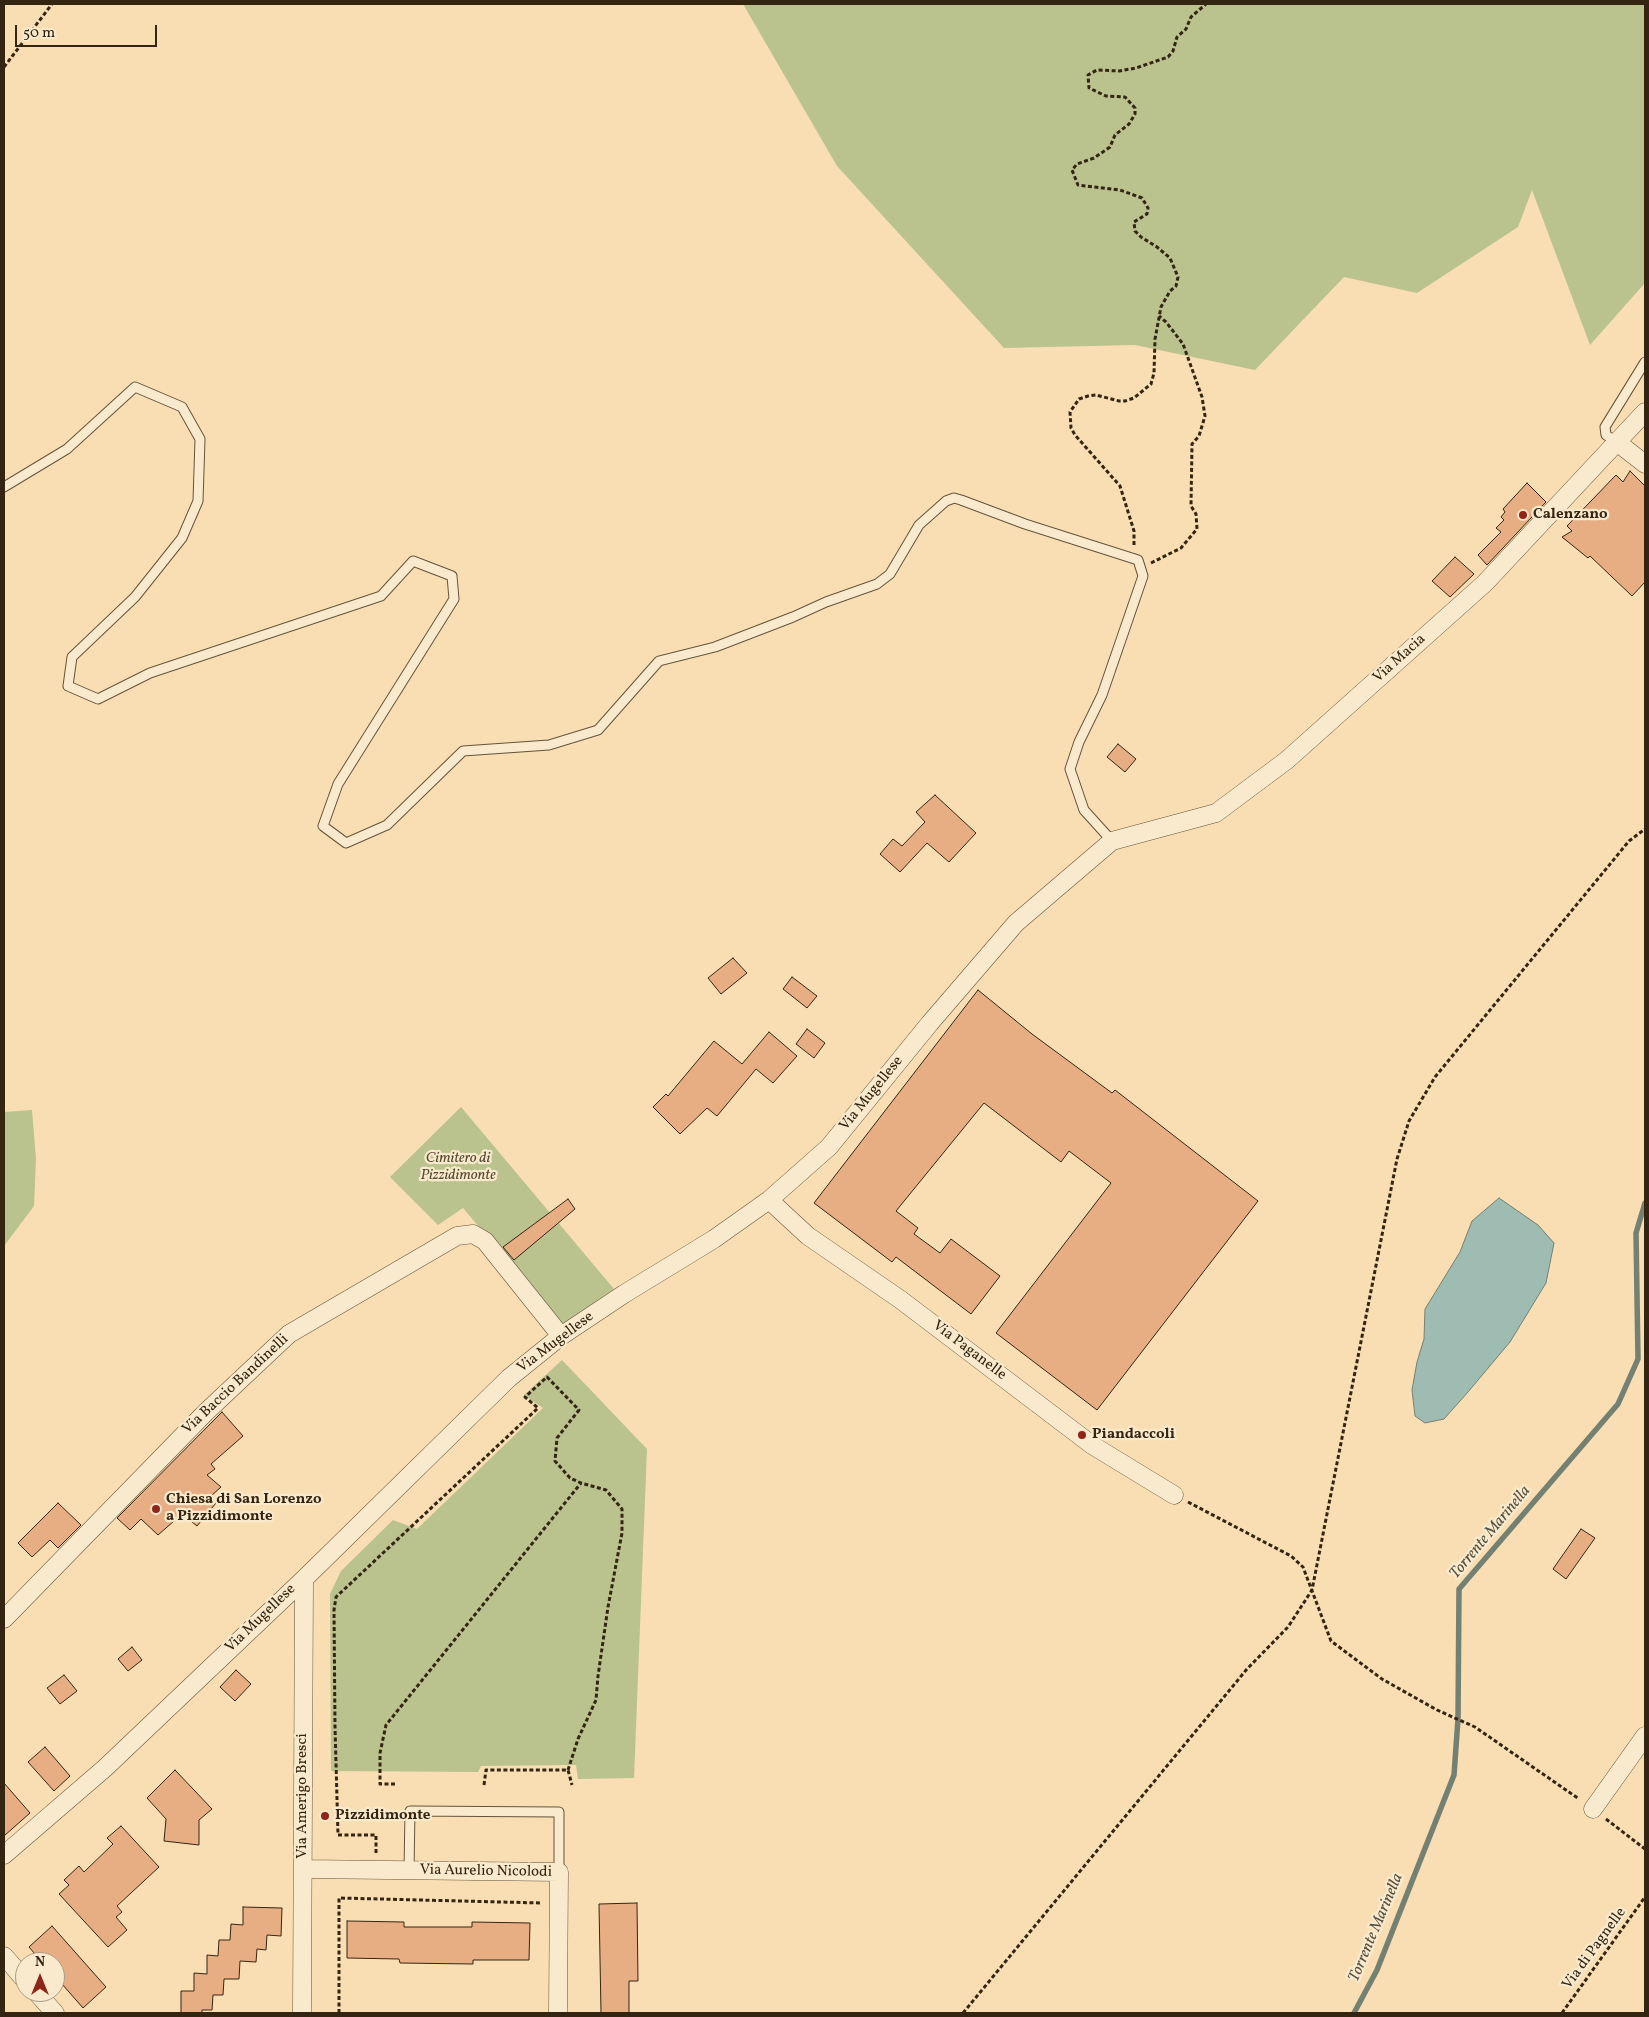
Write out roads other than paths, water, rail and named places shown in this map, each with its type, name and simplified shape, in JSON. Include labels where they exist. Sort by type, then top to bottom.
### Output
[{"type":"street","name":"Via Macia","points":[[1112,842],[1216,813],[1287,760],[1485,583],[1618,444],[1645,412]]},
{"type":"street","points":[[1618,444],[1645,464]]},
{"type":"street","name":"Via Mugellese","points":[[4,1855],[105,1768],[304,1579],[509,1378],[561,1336],[624,1294],[714,1239],[769,1200],[829,1147],[930,1023],[1016,923],[1112,842]]},
{"type":"street","name":"Via Paganelle","points":[[769,1200],[808,1236],[901,1300],[1092,1445],[1174,1495]]},
{"type":"street","name":"Via Baccio Bandinelli","points":[[4,1618],[199,1419],[289,1334],[457,1236],[473,1234],[484,1241],[561,1336]]},
{"type":"street","name":"Via Amerigo Bresci","points":[[302,2013],[304,1579]]},
{"type":"street","points":[[1593,1808],[1645,1736]]},
{"type":"street","name":"Via Aurelio Nicolodi","points":[[303,1869],[559,1872],[558,2013]]},
{"type":"street","points":[[4,1956],[15,1969]]},
{"type":"street","points":[[45,2002],[55,2013]]},
{"type":"lane","points":[[1618,444],[1606,435],[1605,427],[1645,362]]},
{"type":"lane","points":[[4,487],[67,449],[135,387],[182,407],[200,439],[198,500],[182,538],[135,597],[72,657],[68,686],[98,699],[150,673],[382,596],[413,561],[452,576],[454,600],[338,784],[322,826],[346,843],[387,825],[463,751],[548,745],[598,730],[659,661],[715,647],[793,617],[826,602],[877,584],[890,574],[919,525],[946,501],[954,498],[961,500],[1025,524],[1138,560],[1143,576],[1140,586],[1102,695],[1079,742],[1070,769],[1084,810],[1112,842]]},
{"type":"lane","points":[[409,1871],[410,1811],[450,1811],[559,1812],[559,1872]]},
{"type":"water","points":[[1499,1198],[1538,1225],[1554,1243],[1546,1283],[1510,1342],[1468,1392],[1444,1419],[1425,1423],[1415,1416],[1412,1390],[1417,1362],[1424,1339],[1425,1309],[1460,1252],[1472,1221]]},
{"type":"waterway","name":"Torrente Marinella","points":[[1354,2013],[1377,1970],[1454,1775],[1458,1719],[1459,1589],[1618,1404],[1638,1359],[1636,1233],[1645,1203]]},
{"type":"place","name":"Calenzano","points":[[1523,515]]},
{"type":"place","name":"Piandaccoli","points":[[1082,1435]]},
{"type":"place","name":"Chiesa di San Lorenzo a Pizzidimonte","points":[[156,1509]]},
{"type":"place","name":"Pizzidimonte","points":[[325,1816]]},
{"type":"park label","name":"Cimitero di Pizzidimonte","points":[[458,1168]]}]
